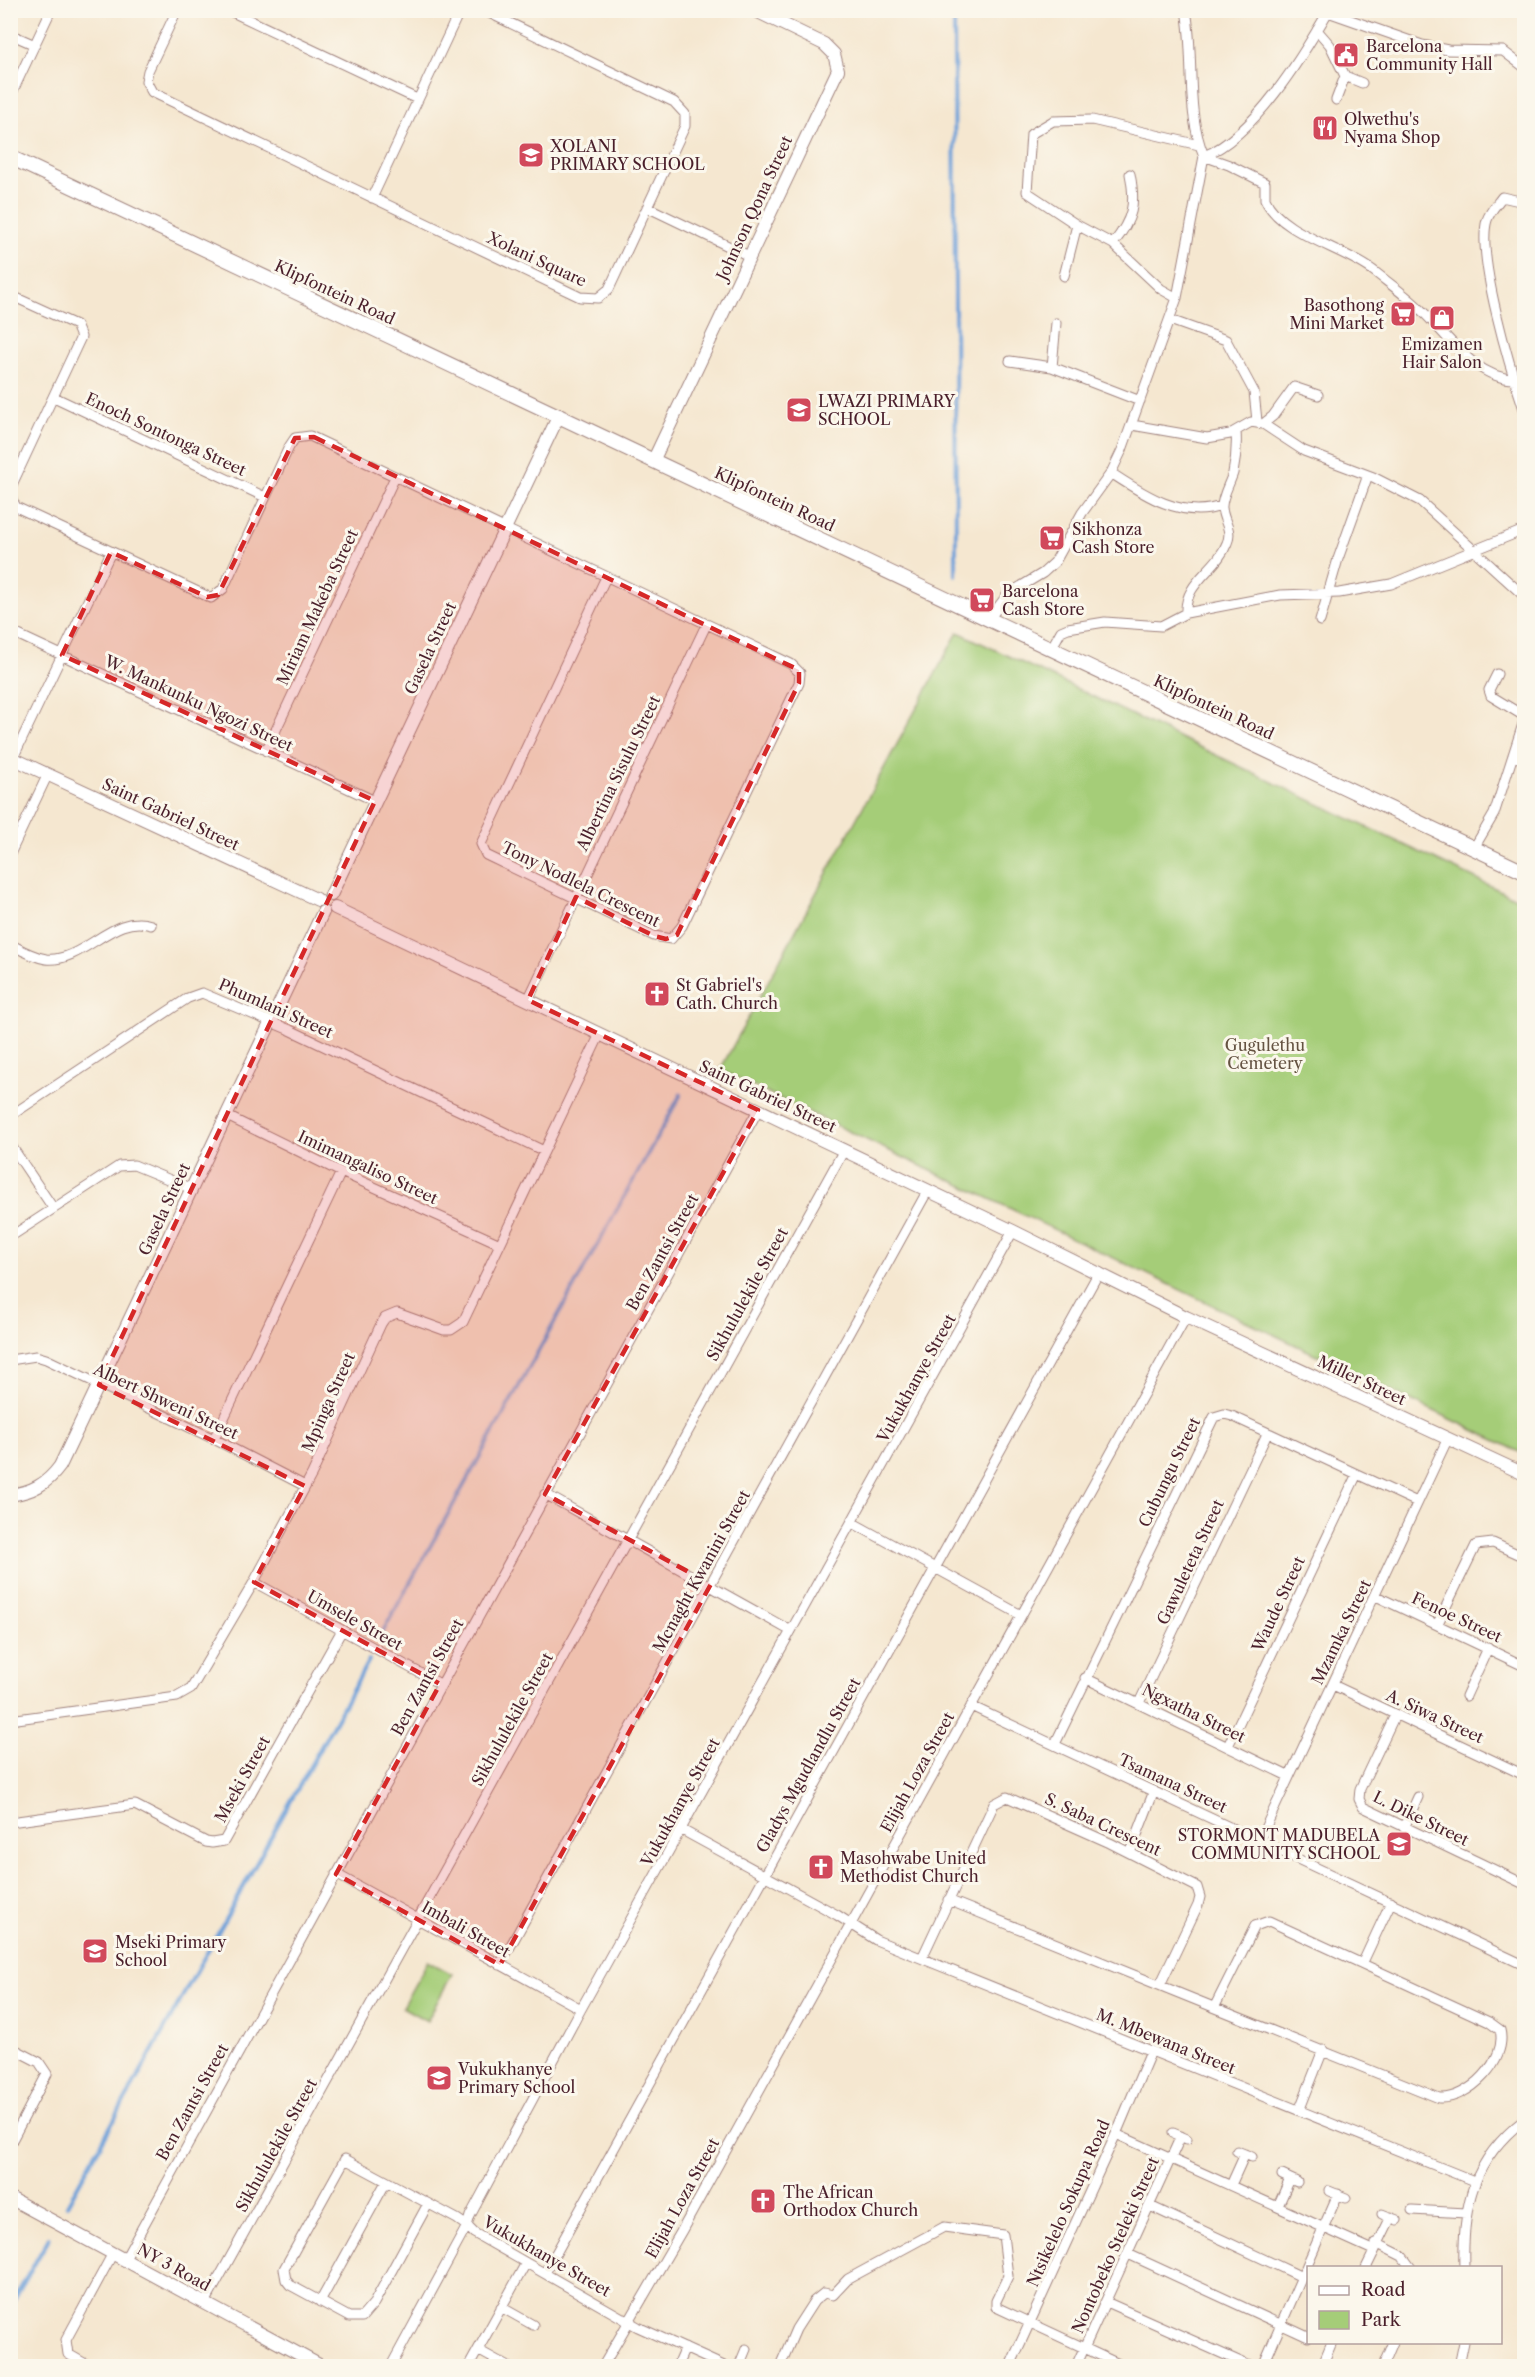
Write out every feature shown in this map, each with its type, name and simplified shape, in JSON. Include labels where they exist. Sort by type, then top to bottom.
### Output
[{"type":"main road","name":"Klipfontein Road","points":[[10,157],[654,459],[1524,872]]},
{"type":"street","points":[[10,97],[51,10]]},
{"type":"street","name":"Xolani Square","points":[[177,10],[148,71],[146,81],[152,92],[372,198],[590,299],[597,298],[607,292],[685,126],[683,109],[674,102],[483,10]]},
{"type":"street","points":[[228,10],[417,99]]},
{"type":"street","points":[[372,198],[460,10]]},
{"type":"street","points":[[988,619],[1008,594],[1043,573],[1055,562],[1082,513],[1111,472],[1132,425],[1170,320],[1177,298],[1204,156],[1199,145],[1190,80],[1186,10]]},
{"type":"street","name":"Johnson Qona Street","points":[[654,459],[838,70],[834,54],[825,44],[756,11]]},
{"type":"street","points":[[1204,156],[1225,147],[1279,88],[1328,11],[1422,45],[1448,50],[1503,51],[1524,67]]},
{"type":"street","points":[[1317,30],[1330,45],[1345,76],[1362,83]]},
{"type":"street","points":[[10,34],[35,45]]},
{"type":"street","points":[[1336,100],[1345,76]]},
{"type":"street","points":[[1177,298],[1161,289],[1113,244],[1077,225],[1027,192],[1031,134],[1046,124],[1071,119],[1092,120],[1199,145]]},
{"type":"street","points":[[1204,156],[1229,165],[1265,183],[1264,199],[1279,218],[1369,267],[1413,302],[1485,372],[1502,379],[1515,380]]},
{"type":"street","points":[[1113,244],[1132,210],[1134,196],[1130,174]]},
{"type":"street","points":[[1524,202],[1502,197],[1490,214],[1485,235],[1500,328],[1524,408]]},
{"type":"street","points":[[647,207],[749,256]]},
{"type":"street","points":[[1064,276],[1077,225]]},
{"type":"street","points":[[10,295],[72,323],[80,330],[79,346],[10,489]]},
{"type":"street","points":[[1170,320],[1226,340],[1254,392],[1260,422],[1304,451],[1368,475],[1420,501],[1524,596]]},
{"type":"street","points":[[1052,367],[1056,323]]},
{"type":"street","points":[[1010,361],[1052,367],[1140,402]]},
{"type":"street","points":[[1132,425],[1207,438],[1236,431],[1251,422],[1260,422],[1273,416],[1294,387],[1318,394]]},
{"type":"street","name":"Enoch Sontonga Street","points":[[54,397],[265,497]]},
{"type":"street","name":"Gasela Street","points":[[10,1495],[32,1490],[54,1476],[271,1021],[330,905],[375,801],[560,415]]},
{"type":"street","points":[[1186,613],[1186,604],[1192,589],[1228,542],[1229,529],[1221,506],[1233,472],[1236,431]]},
{"type":"street","points":[[10,496],[16,507],[207,597],[215,597],[223,589],[292,442],[305,436],[314,437],[706,625]]},
{"type":"street","points":[[1111,472],[1153,498],[1188,510],[1198,511],[1221,506]]},
{"type":"street","points":[[1320,621],[1368,475]]},
{"type":"street","name":"Miriam Makeba Street","points":[[266,751],[395,477]]},
{"type":"street","points":[[1051,649],[1062,631],[1068,628],[1105,622],[1161,626],[1186,613],[1280,595],[1328,594],[1391,584],[1524,530]]},
{"type":"street","points":[[12,758],[111,552]]},
{"type":"street","name":"Tony Nodlela Crescent","points":[[606,577],[481,844],[486,855],[654,936],[671,939],[682,926],[800,680],[799,670],[706,625]]},
{"type":"street","name":"Albertina Sisulu Street","points":[[528,1000],[706,625]]},
{"type":"street","name":"W. Mankunku Ngozi Street","points":[[10,631],[375,801]]},
{"type":"street","points":[[1497,674],[1489,690],[1491,696],[1524,716]]},
{"type":"street","points":[[1474,848],[1494,814],[1524,721]]},
{"type":"street","points":[[1513,755],[1524,761]]},
{"type":"street","name":"Saint Gabriel Street","points":[[12,758],[318,900],[317,906],[330,905],[1099,1272],[1186,1317]]},
{"type":"street","points":[[10,854],[47,776]]},
{"type":"street","points":[[10,944],[40,958],[57,958],[70,954],[134,922],[151,925]]},
{"type":"street","name":"Phumlani Street","points":[[10,1116],[196,994],[208,993],[544,1151]]},
{"type":"street","name":"Mpinga Street","points":[[10,1720],[187,1693],[197,1681],[254,1582],[305,1486],[385,1318],[397,1313],[438,1329],[452,1330],[458,1327],[469,1310],[498,1243],[600,1034]]},
{"type":"street","name":"Ben Zantsi Street","points":[[125,2259],[758,1110]]},
{"type":"street","name":"Imimangaliso Street","points":[[226,1116],[341,1172],[498,1243]]},
{"type":"street","points":[[10,1144],[53,1208]]},
{"type":"street","name":"Sikhululekile Street","points":[[205,2303],[844,1150]]},
{"type":"street","points":[[10,1237],[111,1170],[126,1165],[141,1167],[192,1189]]},
{"type":"street","points":[[214,1439],[341,1172]]},
{"type":"street","name":"Mcnaght Kwanini Street","points":[[500,1965],[928,1190]]},
{"type":"street","name":"Vukukhanye Street","points":[[724,2367],[629,2320],[474,2233],[467,2226],[474,2206],[581,2009],[853,1523],[1013,1231]]},
{"type":"street","name":"Gladys Mgudlandlu Street","points":[[545,2273],[1099,1272]]},
{"type":"street","name":"Miller Street","points":[[1186,1317],[1524,1474]]},
{"type":"street","name":"Elijah Loza Street","points":[[603,2367],[1186,1317]]},
{"type":"street","name":"Albert Shweni Street","points":[[10,1360],[36,1356],[46,1359],[214,1439],[305,1486]]},
{"type":"street","name":"Cubungu Street","points":[[1055,1744],[1211,1419],[1220,1414],[1228,1414],[1356,1476],[1417,1502]]},
{"type":"street","name":"Gawuleteta Street","points":[[1139,1703],[1268,1434]]},
{"type":"street","name":"Mzamka Street","points":[[1260,1839],[1288,1776],[1376,1596],[1448,1438]]},
{"type":"street","name":"Waude Street","points":[[1228,1746],[1356,1476]]},
{"type":"street","points":[[545,1494],[711,1584],[791,1631]]},
{"type":"street","points":[[853,1523],[1021,1615]]},
{"type":"street","points":[[1438,1623],[1476,1545],[1493,1543],[1524,1557]]},
{"type":"street","name":"Umsele Street","points":[[254,1582],[440,1684]]},
{"type":"street","name":"Fenoe Street","points":[[1376,1596],[1438,1623],[1524,1666]]},
{"type":"street","name":"Mseki Street","points":[[10,1822],[135,1805],[206,1842],[212,1844],[224,1841],[342,1630]]},
{"type":"street","points":[[1466,1696],[1488,1648]]},
{"type":"street","name":"Ngxatha Street","points":[[1085,1678],[1288,1776]]},
{"type":"street","name":"A. Siwa Street","points":[[1333,1684],[1524,1775]]},
{"type":"street","name":"Tsamana Street","points":[[971,1706],[1260,1839],[1524,1965]]},
{"type":"street","name":"L. Dike Street","points":[[1395,1715],[1361,1784],[1359,1799],[1366,1810],[1524,1884]]},
{"type":"street","points":[[1130,1853],[1154,1791]]},
{"type":"street","points":[[1404,1827],[1418,1797]]},
{"type":"street","name":"S. Saba Crescent","points":[[922,1958],[994,1804],[1002,1798],[1020,1801],[1189,1882],[1199,1891],[1198,1905],[1160,1985]]},
{"type":"street","name":"M. Mbewana Street","points":[[682,1830],[876,1940],[1474,2181]]},
{"type":"street","name":"Imbali Street","points":[[336,1874],[581,2009]]},
{"type":"street","points":[[948,1900],[1442,2098],[1454,2096],[1472,2085],[1497,2055],[1502,2039],[1500,2030],[1495,2025],[1275,1922],[1264,1921],[1255,1926],[1215,2006]]},
{"type":"street","points":[[1364,1962],[1391,1902]]},
{"type":"street","points":[[10,2047],[39,2062],[47,2074],[10,2144]]},
{"type":"street","points":[[1299,2111],[1323,2050]]},
{"type":"street","name":"Ntsikelelo Sokupa Road","points":[[1010,2367],[1116,2134],[1151,2051]]},
{"type":"street","points":[[1464,2266],[1463,2232],[1474,2181],[1501,2140],[1524,2120]]},
{"type":"street","points":[[1116,2134],[1323,2228],[1402,2256],[1410,2266]]},
{"type":"street","name":"Nontobeko Steleki Street","points":[[1077,2367],[1180,2136]]},
{"type":"street","points":[[1231,2185],[1245,2154]]},
{"type":"street","points":[[391,2367],[467,2226],[428,2204],[345,2159],[286,2263],[284,2274],[290,2285],[349,2317],[362,2317],[368,2312],[428,2204]]},
{"type":"street","points":[[1278,2206],[1290,2179]]},
{"type":"street","points":[[320,2302],[386,2182]]},
{"type":"street","points":[[1263,2367],[1338,2194]]},
{"type":"street","name":"NY 3 Road","points":[[10,2198],[321,2367]]},
{"type":"street","points":[[1150,2206],[1302,2277]]},
{"type":"street","points":[[1412,2210],[1466,2214]]},
{"type":"street","points":[[1367,2266],[1390,2217]]},
{"type":"street","points":[[780,2367],[796,2329],[814,2301],[824,2293],[833,2295],[848,2279],[944,2227],[1003,2235],[1008,2272],[1006,2284],[996,2301],[999,2309],[1123,2367]]},
{"type":"street","points":[[89,2367],[68,2354],[66,2340],[113,2253]]},
{"type":"street","points":[[1128,2254],[1307,2337]]},
{"type":"street","points":[[469,2367],[526,2262]]},
{"type":"street","points":[[1106,2302],[1250,2367]]},
{"type":"street","points":[[501,2307],[533,2325]]},
{"type":"street","points":[[1383,2367],[1393,2344]]},
{"type":"street","points":[[1459,2367],[1464,2344]]},
{"type":"street","points":[[1322,2367],[1331,2345]]},
{"type":"street","points":[[677,2367],[685,2348]]},
{"type":"street","points":[[739,2367],[746,2349]]},
{"type":"street","points":[[478,2350],[507,2367]]},
{"type":"highlighted area","points":[[314,437],[799,670],[799,683],[677,935],[666,939],[654,936],[576,897],[528,1000],[758,1110],[545,1494],[711,1584],[500,1965],[336,1874],[440,1684],[254,1582],[305,1486],[99,1385],[375,801],[62,655],[111,552],[207,597],[218,595],[295,438]]},
{"type":"green space","name":"Gugulethu Cemetery","points":[[958,632],[1524,902],[1524,1454],[720,1070]]},
{"type":"green space","points":[[428,1961],[452,1974],[427,2021],[402,2007]]},
{"type":"waterway","points":[[954,10],[956,575]]},
{"type":"waterway","points":[[381,1635],[681,1094]]},
{"type":"waterway","points":[[67,2205],[369,1660]]},
{"type":"waterway","points":[[10,2307],[49,2238]]},
{"type":"place","name":"Barcelona Community Hall","points":[[1346,55]]},
{"type":"place","name":"Olwethu's Nyama Shop","points":[[1325,128]]},
{"type":"place","name":"XOLANI PRIMARY SCHOOL","points":[[531,155]]},
{"type":"place","name":"Basothong Mini Market","points":[[1403,314]]},
{"type":"place","name":"Emizamen Hair Salon","points":[[1442,318]]},
{"type":"place","name":"LWAZI PRIMARY SCHOOL","points":[[799,410]]},
{"type":"place","name":"Sikhonza Cash Store","points":[[1052,538]]},
{"type":"place","name":"Barcelona Cash Store","points":[[982,600]]},
{"type":"place","name":"St Gabriel's Cath. Church","points":[[657,994]]},
{"type":"place","name":"STORMONT MADUBELA COMMUNITY SCHOOL","points":[[1399,1844]]},
{"type":"place","name":"Masohwabe United Methodist Church","points":[[821,1867]]},
{"type":"place","name":"Mseki Primary School","points":[[95,1951]]},
{"type":"place","name":"Vukukhanye Primary School","points":[[439,2078]]},
{"type":"place","name":"The African Orthodox Church","points":[[763,2201]]}]
